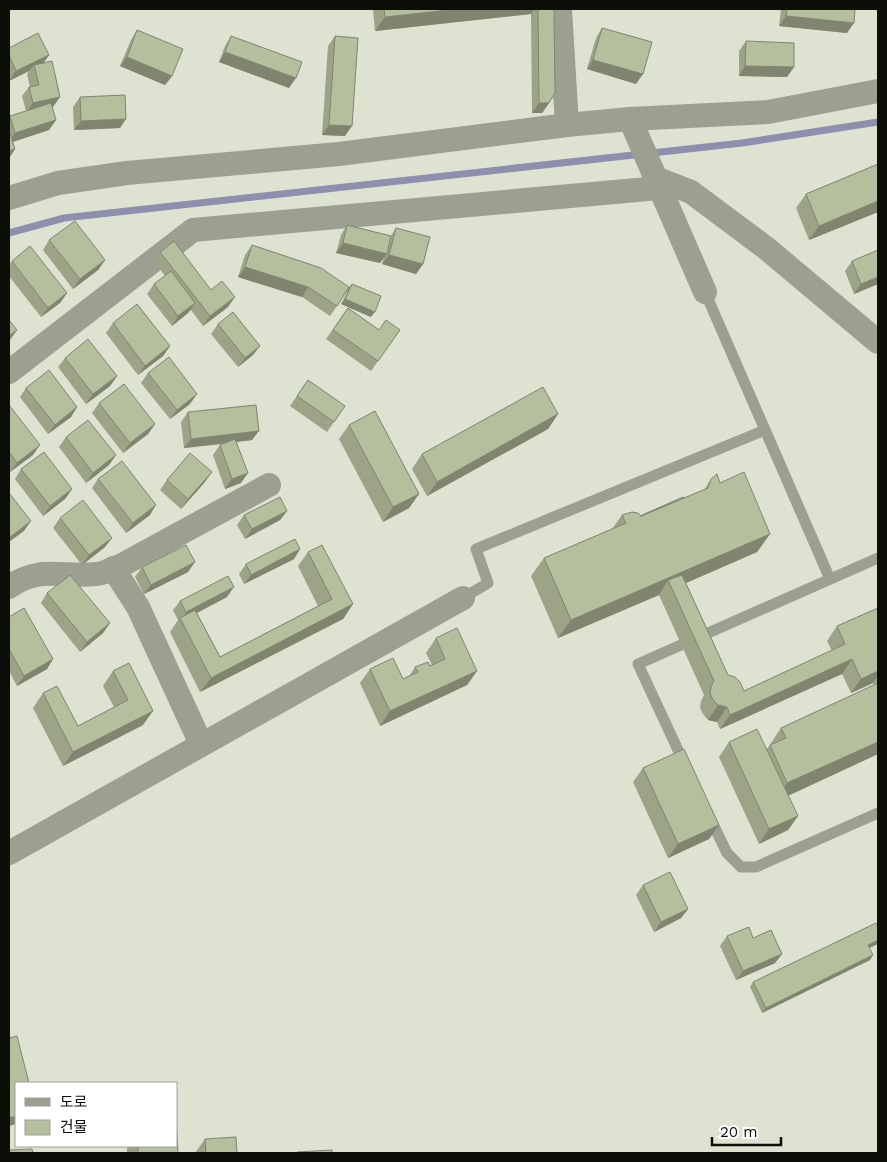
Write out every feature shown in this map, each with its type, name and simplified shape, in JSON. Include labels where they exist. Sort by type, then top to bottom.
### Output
[{"type":"street","points":[[560,9],[567,125]]},
{"type":"street","points":[[9,198],[58,183],[127,173],[339,154],[567,125],[634,129],[768,112],[878,91]]},
{"type":"street","points":[[634,129],[705,292]]},
{"type":"street","points":[[9,372],[193,230],[654,175],[691,192],[766,248],[878,342]]},
{"type":"street","points":[[9,587],[21,579],[47,573],[98,574],[122,565],[269,485]]},
{"type":"street","points":[[113,568],[138,607],[201,744]]},
{"type":"street","points":[[9,853],[463,598]]},
{"type":"lane","points":[[705,292],[830,579]]},
{"type":"lane","points":[[463,598],[488,583],[476,549],[765,430]]},
{"type":"lane","points":[[689,773],[638,664],[878,558]]},
{"type":"lane","points":[[706,808],[727,853],[741,867],[756,867],[878,814]]},
{"type":"building","points":[[384,9],[458,9],[385,17]]},
{"type":"building","points":[[538,9],[554,9],[555,93],[549,103],[539,103]]},
{"type":"building","points":[[787,9],[855,9],[854,23],[786,16]]},
{"type":"building","points":[[602,28],[652,42],[643,74],[593,60]]},
{"type":"building","points":[[137,30],[183,49],[172,76],[127,57]]},
{"type":"building","points":[[38,33],[49,55],[16,71],[9,55],[9,48]]},
{"type":"building","points":[[231,36],[302,62],[296,78],[225,52]]},
{"type":"building","points":[[335,36],[358,38],[352,126],[329,125]]},
{"type":"building","points":[[746,41],[794,43],[794,67],[745,66]]},
{"type":"building","points":[[52,61],[60,97],[33,103],[29,87],[39,85],[34,65]]},
{"type":"building","points":[[125,95],[126,119],[81,121],[80,97]]},
{"type":"building","points":[[51,103],[56,120],[15,133],[10,116]]},
{"type":"building","points":[[9,131],[15,149],[9,151]]},
{"type":"building","points":[[878,164],[878,201],[819,226],[806,194]]},
{"type":"building","points":[[75,221],[105,260],[80,279],[49,240]]},
{"type":"building","points":[[347,225],[391,236],[387,254],[343,243]]},
{"type":"building","points":[[396,228],[430,237],[423,264],[389,255]]},
{"type":"building","points":[[174,241],[211,290],[222,281],[235,297],[210,316],[160,252]]},
{"type":"building","points":[[252,245],[321,268],[349,287],[337,306],[308,287],[245,267]]},
{"type":"building","points":[[30,246],[67,293],[48,308],[12,261]]},
{"type":"building","points":[[878,250],[878,277],[861,284],[852,261]]},
{"type":"building","points":[[171,271],[195,303],[178,316],[154,284]]},
{"type":"building","points":[[352,284],[381,296],[375,312],[345,299]]},
{"type":"building","points":[[137,304],[170,346],[145,366],[113,323]]},
{"type":"building","points":[[348,308],[379,330],[386,320],[400,330],[378,361],[333,330]]},
{"type":"building","points":[[233,312],[260,346],[245,358],[218,324]]},
{"type":"building","points":[[9,320],[17,330],[9,336]]},
{"type":"building","points":[[88,339],[117,376],[93,394],[65,358]]},
{"type":"building","points":[[169,357],[197,394],[177,410],[148,373]]},
{"type":"building","points":[[49,370],[77,407],[55,425],[26,388]]},
{"type":"building","points":[[308,380],[345,406],[334,422],[297,396]]},
{"type":"building","points":[[124,384],[155,424],[130,443],[99,403]]},
{"type":"building","points":[[543,387],[558,414],[437,482],[422,454]]},
{"type":"building","points":[[9,405],[40,445],[17,463],[9,452]]},
{"type":"building","points":[[256,405],[259,431],[191,439],[188,412]]},
{"type":"building","points":[[375,411],[419,494],[393,507],[349,425]]},
{"type":"building","points":[[88,420],[116,455],[93,473],[66,437]]},
{"type":"building","points":[[235,439],[248,473],[232,479],[220,445]]},
{"type":"building","points":[[44,452],[72,489],[50,506],[21,469]]},
{"type":"building","points":[[190,453],[212,472],[188,499],[167,480]]},
{"type":"building","points":[[122,461],[156,505],[133,523],[98,479]]},
{"type":"building","points":[[744,472],[770,534],[571,620],[544,558],[626,523],[622,515],[632,512],[638,513],[641,516],[708,488],[711,479],[717,474],[720,483]]},
{"type":"building","points":[[9,493],[31,521],[9,538]]},
{"type":"building","points":[[280,497],[287,511],[252,529],[244,515]]},
{"type":"building","points":[[683,497],[684,498],[640,516]]},
{"type":"building","points":[[83,500],[112,538],[89,555],[60,518]]},
{"type":"building","points":[[295,539],[300,549],[251,575],[246,564]]},
{"type":"building","points":[[186,545],[195,562],[151,585],[142,567]]},
{"type":"building","points":[[322,545],[353,604],[211,678],[180,618],[195,610],[220,657],[332,599],[308,552]]},
{"type":"building","points":[[70,575],[110,623],[87,642],[47,593]]},
{"type":"building","points":[[682,575],[728,675],[735,677],[740,682],[744,691],[845,644],[837,626],[878,608],[878,671],[861,679],[852,659],[730,715],[727,707],[718,705],[713,700],[710,693],[714,681],[668,580]]},
{"type":"building","points":[[228,576],[234,587],[186,612],[180,601]]},
{"type":"building","points":[[24,608],[53,659],[24,676],[9,649],[9,617]]},
{"type":"building","points":[[457,628],[477,671],[390,711],[370,669],[393,658],[403,679],[418,672],[415,667],[428,662],[430,666],[445,659],[436,638]]},
{"type":"building","points":[[129,663],[153,711],[73,752],[43,693],[57,686],[78,726],[128,700],[113,671]]},
{"type":"building","points":[[878,683],[878,742],[787,783],[770,745],[786,738],[781,728]]},
{"type":"building","points":[[757,729],[798,816],[769,829],[729,742]]},
{"type":"building","points":[[684,749],[719,825],[678,844],[643,768]]},
{"type":"building","points":[[670,872],[688,909],[661,922],[643,885]]},
{"type":"building","points":[[876,923],[878,940],[868,945],[873,955],[766,1008],[753,982]]},
{"type":"building","points":[[749,927],[753,938],[771,930],[782,954],[743,971],[727,936]]},
{"type":"building","points":[[17,1036],[29,1082],[15,1082],[15,1116],[9,1118],[9,1038]]},
{"type":"building","points":[[236,1137],[237,1153],[206,1153],[205,1139]]},
{"type":"building","points":[[138,1147],[178,1147],[178,1153],[138,1153]]},
{"type":"building","points":[[32,1149],[33,1153],[9,1153],[9,1150]]},
{"type":"building","points":[[332,1150],[332,1153],[297,1153],[297,1152]]},
{"type":"waterway","points":[[9,233],[64,218],[742,143],[878,122]]}]
